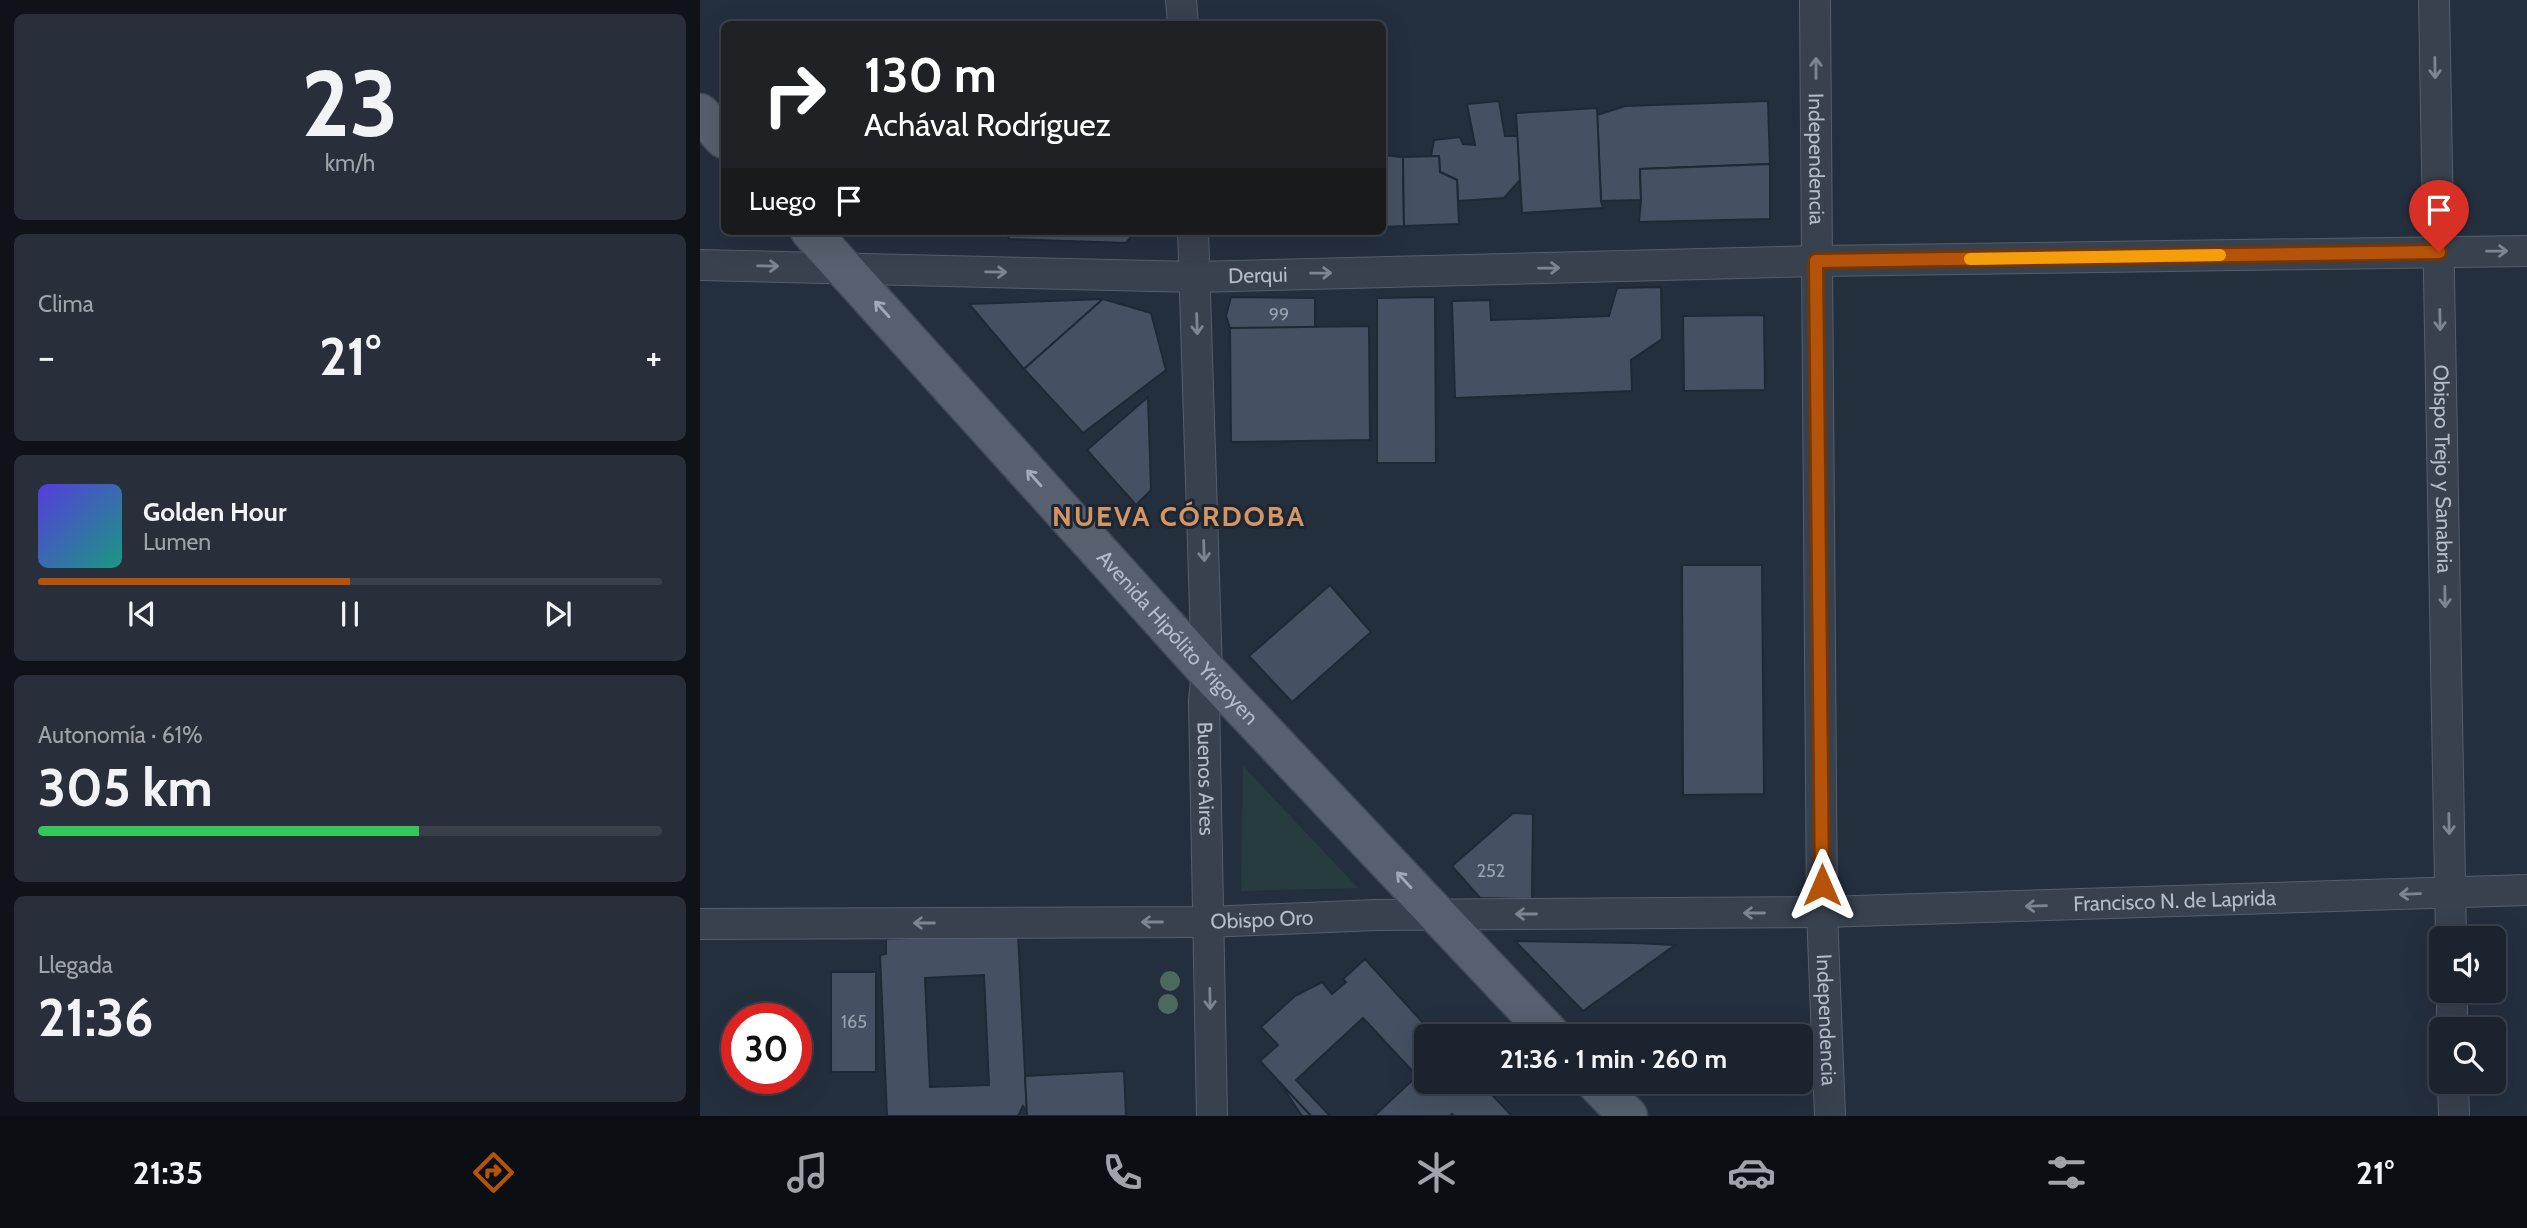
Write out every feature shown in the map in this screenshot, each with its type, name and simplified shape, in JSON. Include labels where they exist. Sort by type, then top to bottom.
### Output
[{"type":"main road","points":[[700,113],[721,136]]},
{"type":"main road","name":"Avenida Hipólito Yrigoyen","points":[[814,235],[1207,671],[1541,1024]]},
{"type":"main road","points":[[1607,1094],[1628,1116]]},
{"type":"street","points":[[1181,0],[1183,21]]},
{"type":"street","name":"Independencia","points":[[1815,0],[1822,912],[1830,1116]]},
{"type":"street","name":"Obispo Trejo y Sanabria","points":[[2434,0],[2451,926]]},
{"type":"street","name":"Buenos Aires","points":[[1193,235],[1207,671],[1204,701],[1212,1116]]},
{"type":"street","name":"Derqui","points":[[700,265],[1196,277],[1816,261],[2527,251]]},
{"type":"street","name":"Francisco N. de Laprida","points":[[1822,912],[2527,890]]},
{"type":"street","name":"Obispo Oro","points":[[700,925],[1208,922],[1437,915],[1822,912]]},
{"type":"street","points":[[2453,1094],[2454,1116]]},
{"type":"green space","points":[[1243,766],[1358,888],[1241,891]]},
{"type":"building","points":[[1499,101],[1505,136],[1518,136],[1520,180],[1504,198],[1458,201],[1457,180],[1440,172],[1439,156],[1431,156],[1434,140],[1460,137],[1463,144],[1475,145],[1467,104]]},
{"type":"building","points":[[1768,101],[1770,164],[1640,169],[1641,200],[1601,201],[1597,115],[1625,106]]},
{"type":"building","points":[[1597,108],[1603,208],[1522,213],[1516,113]]},
{"type":"building","points":[[1386,155],[1403,157],[1404,226],[1386,227]]},
{"type":"building","points":[[1439,156],[1440,172],[1457,180],[1459,224],[1404,226],[1403,157]]},
{"type":"building","points":[[1770,164],[1770,219],[1639,222],[1640,169]]},
{"type":"building","points":[[1008,235],[1132,235],[1126,243],[1009,239]]},
{"type":"building","points":[[1661,287],[1662,339],[1631,360],[1632,391],[1455,398],[1452,301],[1490,300],[1491,320],[1609,316],[1617,288]]},
{"type":"building","points":[[1231,297],[1315,298],[1315,329],[1230,328],[1226,316]]},
{"type":"building","points":[[1435,297],[1436,463],[1377,463],[1377,298]]},
{"type":"building","points":[[1103,299],[1024,369],[969,304]]},
{"type":"building","points":[[1103,299],[1151,313],[1166,370],[1083,433],[1024,369]]},
{"type":"building","points":[[1764,315],[1765,390],[1684,391],[1683,316]]},
{"type":"building","points":[[1369,326],[1370,440],[1231,442],[1230,328]]},
{"type":"building","points":[[1148,397],[1151,490],[1136,505],[1087,450]]},
{"type":"building","points":[[1682,565],[1762,565],[1764,794],[1683,795]]},
{"type":"building","points":[[1330,585],[1371,632],[1292,702],[1249,656]]},
{"type":"building","points":[[1513,813],[1533,814],[1532,899],[1480,898],[1452,866]]},
{"type":"building","points":[[1018,934],[1027,1112],[1023,1106],[1018,1116],[887,1116],[880,955],[886,954],[886,939]],"holes":[[[984,975],[989,1085],[930,1087],[925,978]]]},
{"type":"building","points":[[1515,941],[1636,943],[1675,945],[1583,1011]]},
{"type":"building","points":[[1365,959],[1424,1024],[1414,1024],[1414,1073],[1363,1018],[1296,1080],[1330,1116],[1311,1116],[1260,1061],[1278,1045],[1261,1027],[1295,996],[1322,982],[1332,994],[1346,982],[1343,979]]},
{"type":"building","points":[[831,972],[876,972],[876,1072],[831,1072]]},
{"type":"building","points":[[1124,1071],[1126,1116],[1027,1116],[1025,1076]]},
{"type":"building","points":[[1414,1079],[1414,1094],[1491,1094],[1512,1116],[1452,1114],[1374,1116]]},
{"type":"building","points":[[1280,1083],[1311,1116],[1302,1116]]},
{"type":"slow traffic","points":[[1970,259],[2220,255]]},
{"type":"district","name":"NUEVA CÓRDOBA","points":[[1179,516]]},
{"type":"route","points":[[1822,885],[1816,261],[2439,252]]}]
